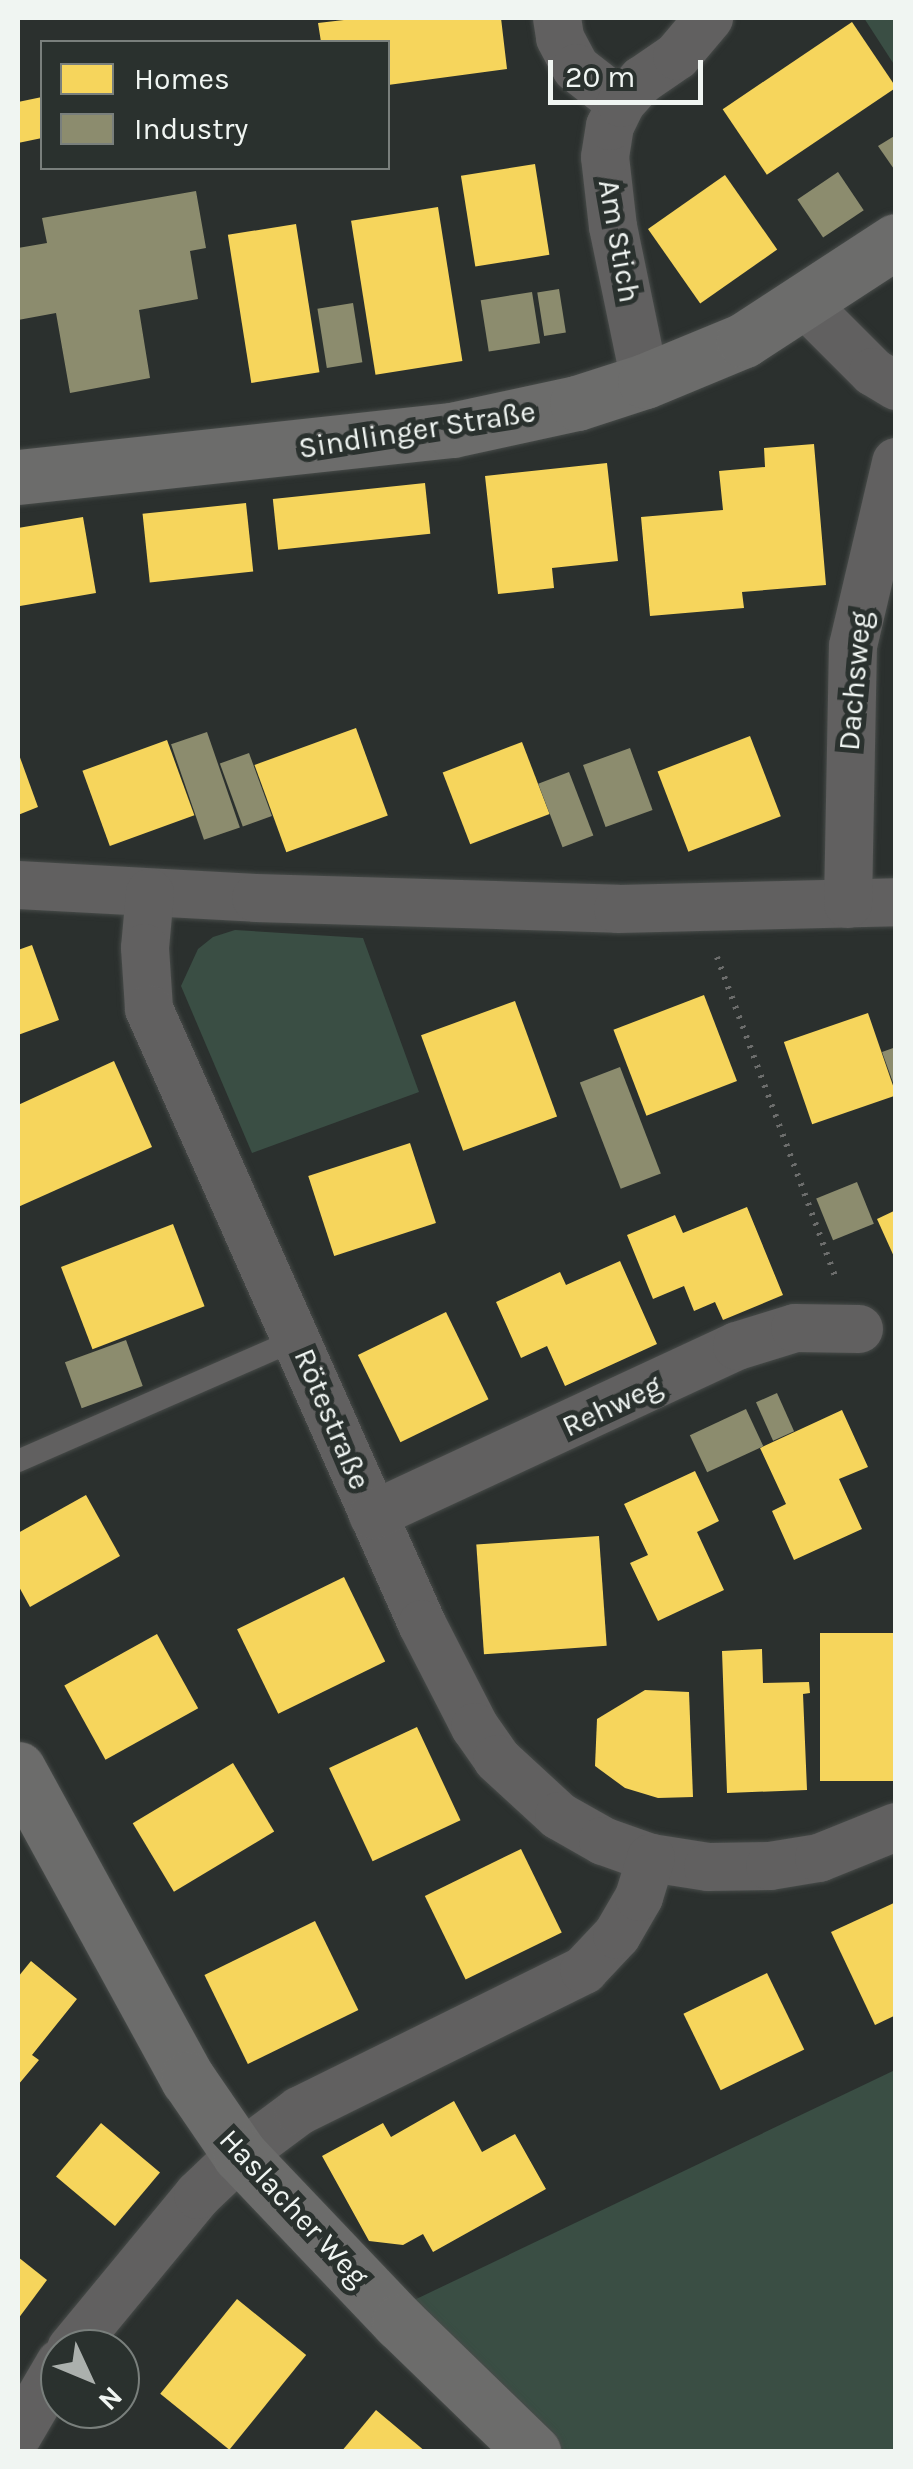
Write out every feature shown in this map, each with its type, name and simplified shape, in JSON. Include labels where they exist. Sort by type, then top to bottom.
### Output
[{"type":"street","points":[[557,18],[560,38],[576,68],[621,102],[642,80],[677,56],[709,18]]},
{"type":"street","name":"Am Stich","points":[[621,102],[610,126],[605,157],[613,226],[646,381]]},
{"type":"street","name":"Sindlinger Straße","points":[[18,477],[506,421],[646,381],[744,340],[896,240]]},
{"type":"street","points":[[804,304],[872,372],[896,386]]},
{"type":"street","name":"Dachsweg","points":[[848,904],[853,646],[896,462]]},
{"type":"street","points":[[18,885],[150,893],[699,909],[896,902]]},
{"type":"street","name":"Rötestraße","points":[[150,893],[145,948],[150,1009],[373,1515],[457,1693],[497,1759],[559,1816],[603,1840],[652,1858],[708,1868],[770,1866],[819,1858],[896,1827]]},
{"type":"street","name":"Rehweg","points":[[373,1515],[738,1346],[795,1328],[858,1329]]},
{"type":"street","name":"Haslacher Weg","points":[[18,1769],[188,2079],[240,2156],[399,2322],[533,2452]]},
{"type":"street","points":[[87,2329],[158,2240],[240,2156],[299,2111],[584,1970],[618,1936],[640,1897],[652,1858]]},
{"type":"street","points":[[18,2435],[40,2398]]},
{"type":"lane","points":[[18,1461],[297,1339]]},
{"type":"path","points":[[699,909],[843,1299],[858,1329]]},
{"type":"green space","points":[[864,18],[895,18],[895,66]]},
{"type":"green space","points":[[235,930],[363,938],[419,1092],[252,1153],[181,986],[198,949],[213,937]]},
{"type":"green space","points":[[895,2070],[895,2451],[562,2451],[410,2302]]},
{"type":"building: Homes","points":[[361,18],[501,18],[507,69],[390,85],[390,40],[321,40],[318,23]]},
{"type":"building: Homes","points":[[852,22],[896,88],[767,175],[723,109]]},
{"type":"building: Homes","points":[[40,97],[40,138],[18,143],[18,102]]},
{"type":"building: Homes","points":[[535,164],[549,255],[475,267],[461,176]]},
{"type":"building: Homes","points":[[725,175],[777,250],[700,303],[648,229]]},
{"type":"building: Homes","points":[[438,207],[462,361],[375,375],[351,221]]},
{"type":"building: Homes","points":[[296,224],[319,372],[251,383],[228,235]]},
{"type":"building: Homes","points":[[814,444],[826,585],[742,592],[744,608],[650,616],[641,517],[723,510],[719,471],[765,467],[764,448]]},
{"type":"building: Homes","points":[[607,463],[618,561],[552,568],[554,588],[498,594],[485,476]]},
{"type":"building: Homes","points":[[425,483],[430,534],[278,550],[273,499]]},
{"type":"building: Homes","points":[[246,503],[253,572],[150,582],[143,514]]},
{"type":"building: Homes","points":[[83,517],[96,593],[20,606],[18,528]]},
{"type":"building: Homes","points":[[356,728],[388,815],[286,852],[255,765]]},
{"type":"building: Homes","points":[[750,736],[781,816],[688,852],[658,771]]},
{"type":"building: Homes","points":[[167,740],[194,815],[110,846],[82,771]]},
{"type":"building: Homes","points":[[522,742],[550,814],[470,844],[443,772]]},
{"type":"building: Homes","points":[[18,752],[38,807],[18,815]]},
{"type":"building: Homes","points":[[32,945],[59,1020],[18,1035],[18,950]]},
{"type":"building: Homes","points":[[704,995],[737,1081],[646,1116],[613,1030]]},
{"type":"building: Homes","points":[[515,1001],[557,1117],[463,1151],[421,1035]]},
{"type":"building: Homes","points":[[868,1013],[896,1095],[812,1124],[784,1042]]},
{"type":"building: Homes","points":[[114,1061],[152,1147],[18,1207],[18,1105]]},
{"type":"building: Homes","points":[[410,1143],[436,1223],[334,1256],[308,1176]]},
{"type":"building: Homes","points":[[747,1207],[783,1295],[723,1320],[715,1302],[694,1311],[684,1286],[653,1299],[627,1235],[675,1215],[683,1233]]},
{"type":"building: Homes","points":[[896,1210],[896,1261],[877,1219]]},
{"type":"building: Homes","points":[[173,1224],[205,1306],[93,1349],[61,1267]]},
{"type":"building: Homes","points":[[620,1261],[657,1344],[565,1386],[547,1346],[521,1358],[496,1302],[560,1272],[566,1285]]},
{"type":"building: Homes","points":[[446,1312],[489,1399],[400,1442],[358,1355]]},
{"type":"building: Homes","points":[[842,1410],[868,1467],[839,1479],[862,1529],[794,1560],[772,1511],[786,1504],[760,1448]]},
{"type":"building: Homes","points":[[695,1471],[719,1521],[697,1532],[724,1590],[658,1621],[630,1563],[648,1555],[624,1504]]},
{"type":"building: Homes","points":[[86,1495],[120,1556],[30,1607],[18,1585],[18,1533]]},
{"type":"building: Homes","points":[[599,1536],[607,1646],[484,1654],[476,1545]]},
{"type":"building: Homes","points":[[344,1577],[385,1661],[278,1714],[237,1629]]},
{"type":"building: Homes","points":[[820,1633],[896,1633],[896,1781],[820,1781]]},
{"type":"building: Homes","points":[[157,1634],[198,1708],[105,1760],[64,1685]]},
{"type":"building: Homes","points":[[762,1649],[763,1683],[809,1682],[810,1693],[803,1694],[807,1790],[727,1793],[722,1651]]},
{"type":"building: Homes","points":[[645,1690],[689,1692],[693,1797],[658,1798],[625,1788],[595,1766],[597,1719]]},
{"type":"building: Homes","points":[[417,1727],[461,1820],[373,1861],[329,1768]]},
{"type":"building: Homes","points":[[233,1763],[274,1832],[174,1892],[133,1823]]},
{"type":"building: Homes","points":[[521,1849],[562,1933],[466,1979],[425,1896]]},
{"type":"building: Homes","points":[[896,1902],[896,2015],[875,2025],[831,1932]]},
{"type":"building: Homes","points":[[315,1921],[358,2010],[248,2064],[204,1975]]},
{"type":"building: Homes","points":[[31,1961],[77,1999],[32,2055],[39,2060],[18,2085],[18,1977]]},
{"type":"building: Homes","points":[[767,1973],[804,2049],[721,2090],[683,2014]]},
{"type":"building: Homes","points":[[454,2101],[482,2152],[515,2134],[546,2189],[433,2252],[423,2234],[403,2245],[369,2241],[322,2156],[383,2123],[391,2137]]},
{"type":"building: Homes","points":[[101,2123],[160,2172],[115,2226],[56,2177]]},
{"type":"building: Homes","points":[[18,2257],[47,2280],[18,2319]]},
{"type":"building: Homes","points":[[237,2299],[306,2355],[229,2450],[160,2394]]},
{"type":"building: Homes","points":[[376,2410],[426,2452],[341,2452]]},
{"type":"building: Industry","points":[[896,135],[896,172],[878,146]]},
{"type":"building: Industry","points":[[838,172],[864,210],[823,238],[797,199]]},
{"type":"building: Industry","points":[[196,191],[206,248],[190,251],[198,299],[139,310],[150,378],[70,393],[56,313],[18,320],[18,248],[47,243],[42,218]]},
{"type":"building: Industry","points":[[559,289],[566,332],[544,336],[537,292]]},
{"type":"building: Industry","points":[[532,292],[540,343],[489,351],[481,300]]},
{"type":"building: Industry","points":[[353,303],[362,362],[327,368],[317,309]]},
{"type":"building: Industry","points":[[207,732],[240,827],[204,840],[171,744]]},
{"type":"building: Industry","points":[[630,748],[653,810],[606,827],[583,765]]},
{"type":"building: Industry","points":[[249,753],[272,816],[243,827],[220,764]]},
{"type":"building: Industry","points":[[569,772],[593,835],[563,847],[538,784]]},
{"type":"building: Industry","points":[[896,1047],[896,1088],[895,1088],[882,1052]]},
{"type":"building: Industry","points":[[620,1067],[661,1173],[621,1189],[580,1082]]},
{"type":"building: Industry","points":[[857,1182],[874,1224],[833,1240],[816,1198]]},
{"type":"building: Industry","points":[[126,1340],[143,1386],[82,1408],[65,1362]]},
{"type":"building: Industry","points":[[777,1393],[794,1431],[773,1441],[756,1402]]},
{"type":"building: Industry","points":[[746,1409],[763,1446],[707,1472],[690,1435]]}]
